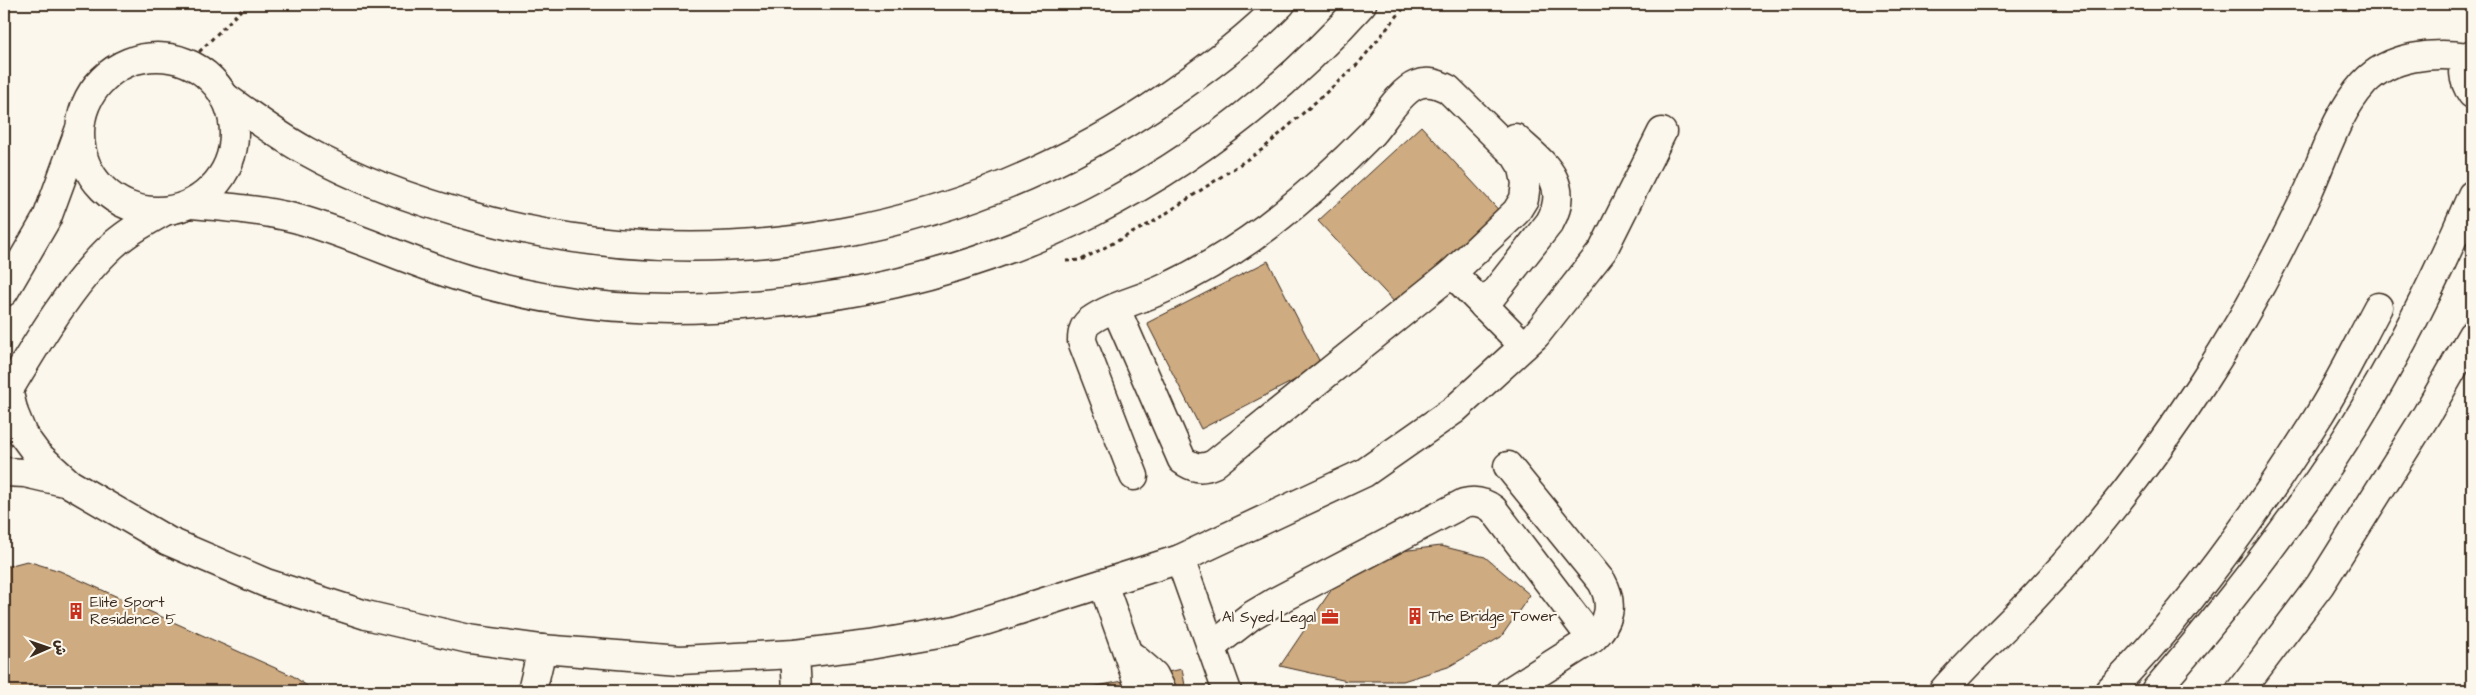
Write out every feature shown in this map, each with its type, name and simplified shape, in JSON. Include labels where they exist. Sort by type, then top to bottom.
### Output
[{"type":"street","points":[[4,292],[47,218],[80,130],[85,105],[98,84],[117,68],[140,58],[164,57],[188,63],[208,76],[224,96],[264,125],[306,151],[350,173],[435,206],[521,229],[608,243],[698,247],[786,241],[876,226],[954,204],[1047,168],[1127,124],[1202,72],[1281,4]]},
{"type":"street","points":[[80,130],[83,156],[95,180],[114,198],[138,209],[242,209],[294,218],[344,233],[472,281],[555,300],[640,309],[725,308],[820,299],[914,281],[1035,240],[1092,214],[1175,166],[1252,110],[1324,47],[1362,4]]},
{"type":"street","points":[[1943,691],[2040,592],[2099,525],[2154,455],[2204,382],[2242,319],[2309,189],[2338,121],[2364,82],[2387,68],[2412,58],[2440,54],[2471,56]]},
{"type":"street","points":[[2471,56],[2464,66],[2464,76],[2466,86],[2472,94]]},
{"type":"street","points":[[1116,309],[1182,460],[1197,468],[1206,468],[1214,464],[1452,273],[1516,212],[1524,198],[1526,183],[1523,168],[1515,155],[1448,89],[1438,84],[1427,82],[1416,85],[1407,91],[1337,169],[1297,204],[1255,236],[1211,264],[1164,288],[1116,309],[1090,322],[1082,334],[1082,341],[1134,476]]},
{"type":"street","points":[[224,96],[232,115],[234,136],[231,157],[222,176],[208,192],[114,244],[74,289],[6,394],[23,435],[36,454],[70,484],[168,541],[266,583],[366,615],[469,639],[542,649],[680,660],[794,654],[870,645],[956,630],[1180,559],[1364,473],[1454,410],[1536,335],[1603,250],[1662,132]]},
{"type":"street","points":[[1475,99],[1553,176],[1557,187],[1558,199],[1556,211],[1550,222],[1484,306]]},
{"type":"street","points":[[2155,691],[2208,629],[2285,528],[2356,422],[2400,345],[2472,195]]},
{"type":"street","points":[[1452,273],[1524,346]]},
{"type":"street","points":[[2109,691],[2186,602],[2254,512],[2317,419],[2378,307]]},
{"type":"street","points":[[2240,691],[2320,585],[2418,430],[2472,335]]},
{"type":"street","points":[[2317,419],[2356,422]]},
{"type":"street","points":[[1508,466],[1602,582],[1608,594],[1610,606],[1608,619],[1602,630],[1592,639],[1510,691]]},
{"type":"street","points":[[4,472],[25,473],[70,484]]},
{"type":"street","points":[[1211,647],[1244,621],[1273,603],[1464,503],[1472,501],[1487,504],[1493,509],[1592,639]]},
{"type":"street","points":[[1180,559],[1227,691]]},
{"type":"street","points":[[1103,584],[1141,691]]},
{"type":"street","points":[[532,691],[542,649]]},
{"type":"street","points":[[1126,651],[1154,675],[1162,691]]},
{"type":"street","points":[[794,654],[797,691]]},
{"type":"path","points":[[188,63],[248,4]]},
{"type":"building","points":[[1421,126],[1505,217],[1400,308],[1318,221]]},
{"type":"building","points":[[1268,261],[1322,366],[1201,429],[1147,323]]},
{"type":"building","name":"The Bridge Tower","points":[[1441,546],[1485,557],[1530,595],[1501,637],[1448,667],[1403,681],[1347,681],[1280,666],[1338,580],[1385,553]]},
{"type":"building","name":"Elite Sport Residence 5","points":[[27,561],[60,571],[293,676],[314,691],[4,691],[4,567]]},
{"type":"building","points":[[1182,669],[1186,691],[1071,691],[1154,675]]},
{"type":"place","name":"Elite Sport Residence 5","points":[[76,611]]},
{"type":"place","name":"The Bridge Tower","points":[[1415,616]]},
{"type":"place","name":"Al Syed Legal","points":[[1330,617]]}]
